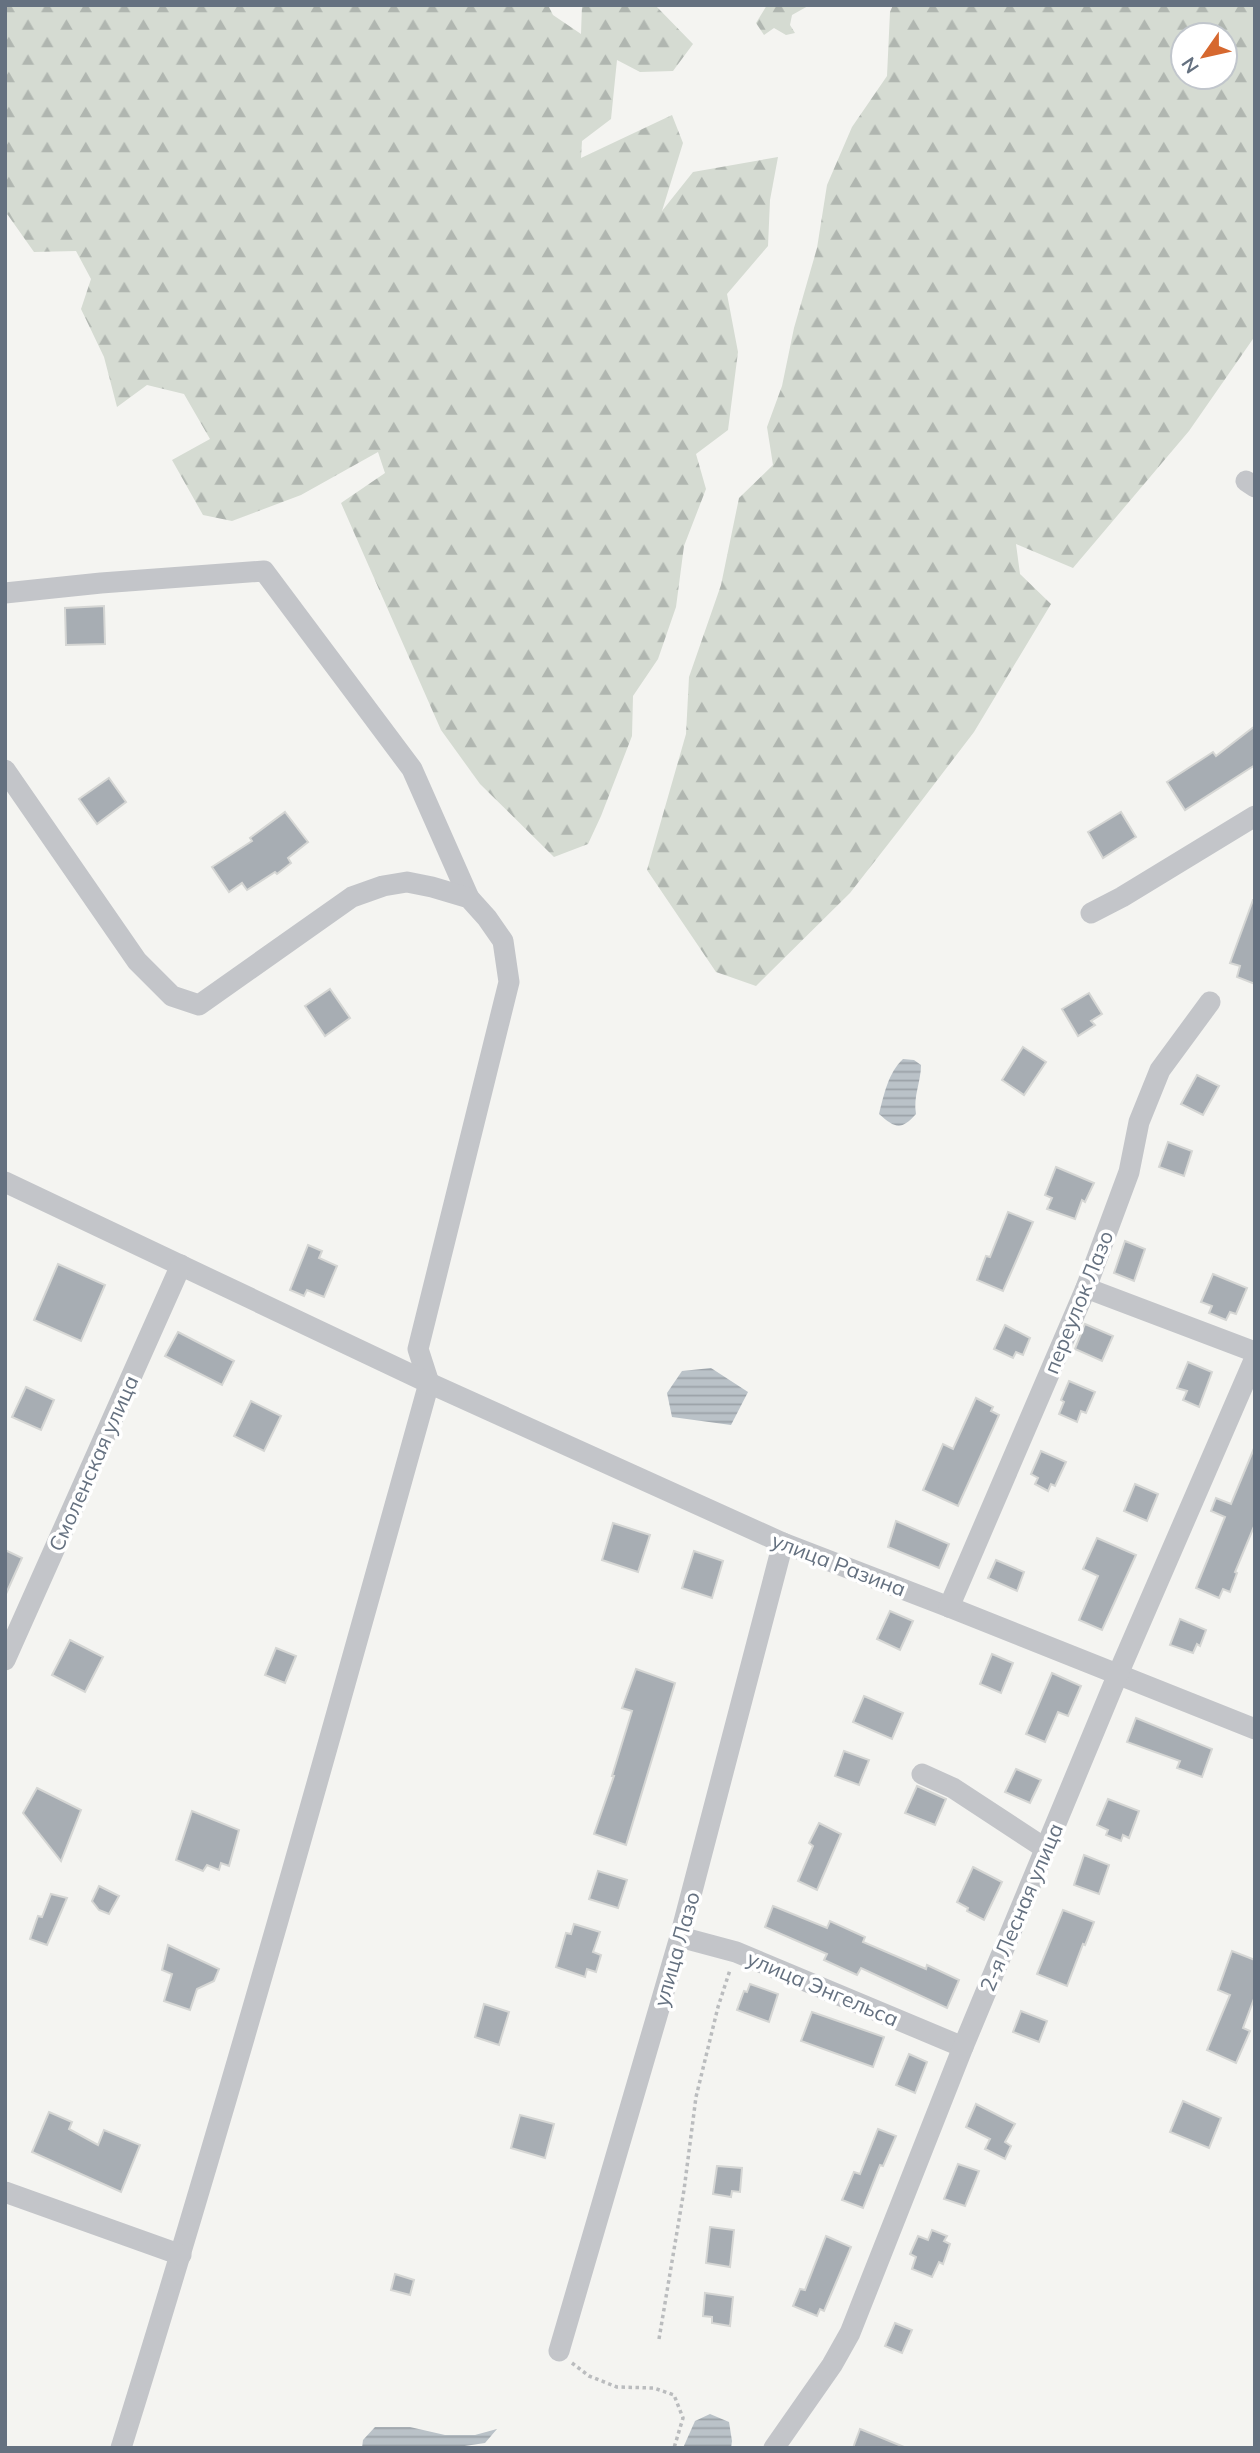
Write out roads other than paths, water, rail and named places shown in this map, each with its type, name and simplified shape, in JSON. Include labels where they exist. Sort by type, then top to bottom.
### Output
[{"type":"street","points":[[5,593],[264,571],[412,769],[469,898],[503,941],[509,982],[418,1349],[429,1383],[274,1940],[121,2448]]},
{"type":"street","points":[[5,770],[137,961],[172,996],[199,1005],[352,897],[383,886],[407,883],[469,898]]},
{"type":"street","points":[[1091,913],[1255,816]]},
{"type":"street","name":"переулок Лазо","points":[[949,1607],[1086,1288],[1129,1172],[1139,1122],[1160,1070],[1210,1002]]},
{"type":"street","name":"улица Разина","points":[[5,1181],[429,1383],[783,1544],[1255,1729]]},
{"type":"street","name":"Смоленская улица","points":[[5,1660],[181,1265]]},
{"type":"street","points":[[1086,1288],[1255,1352]]},
{"type":"street","name":"2-я Лесная улица","points":[[774,2448],[832,2365],[850,2333],[963,2047],[1118,1674],[1255,1358]]},
{"type":"street","name":"улица Лазо","points":[[559,2351],[680,1937],[783,1544]]},
{"type":"street","points":[[922,1774],[953,1788],[1046,1849]]},
{"type":"street","name":"улица Энгельса","points":[[680,1937],[736,1952],[963,2047]]},
{"type":"street","points":[[5,2192],[181,2255]]}]
